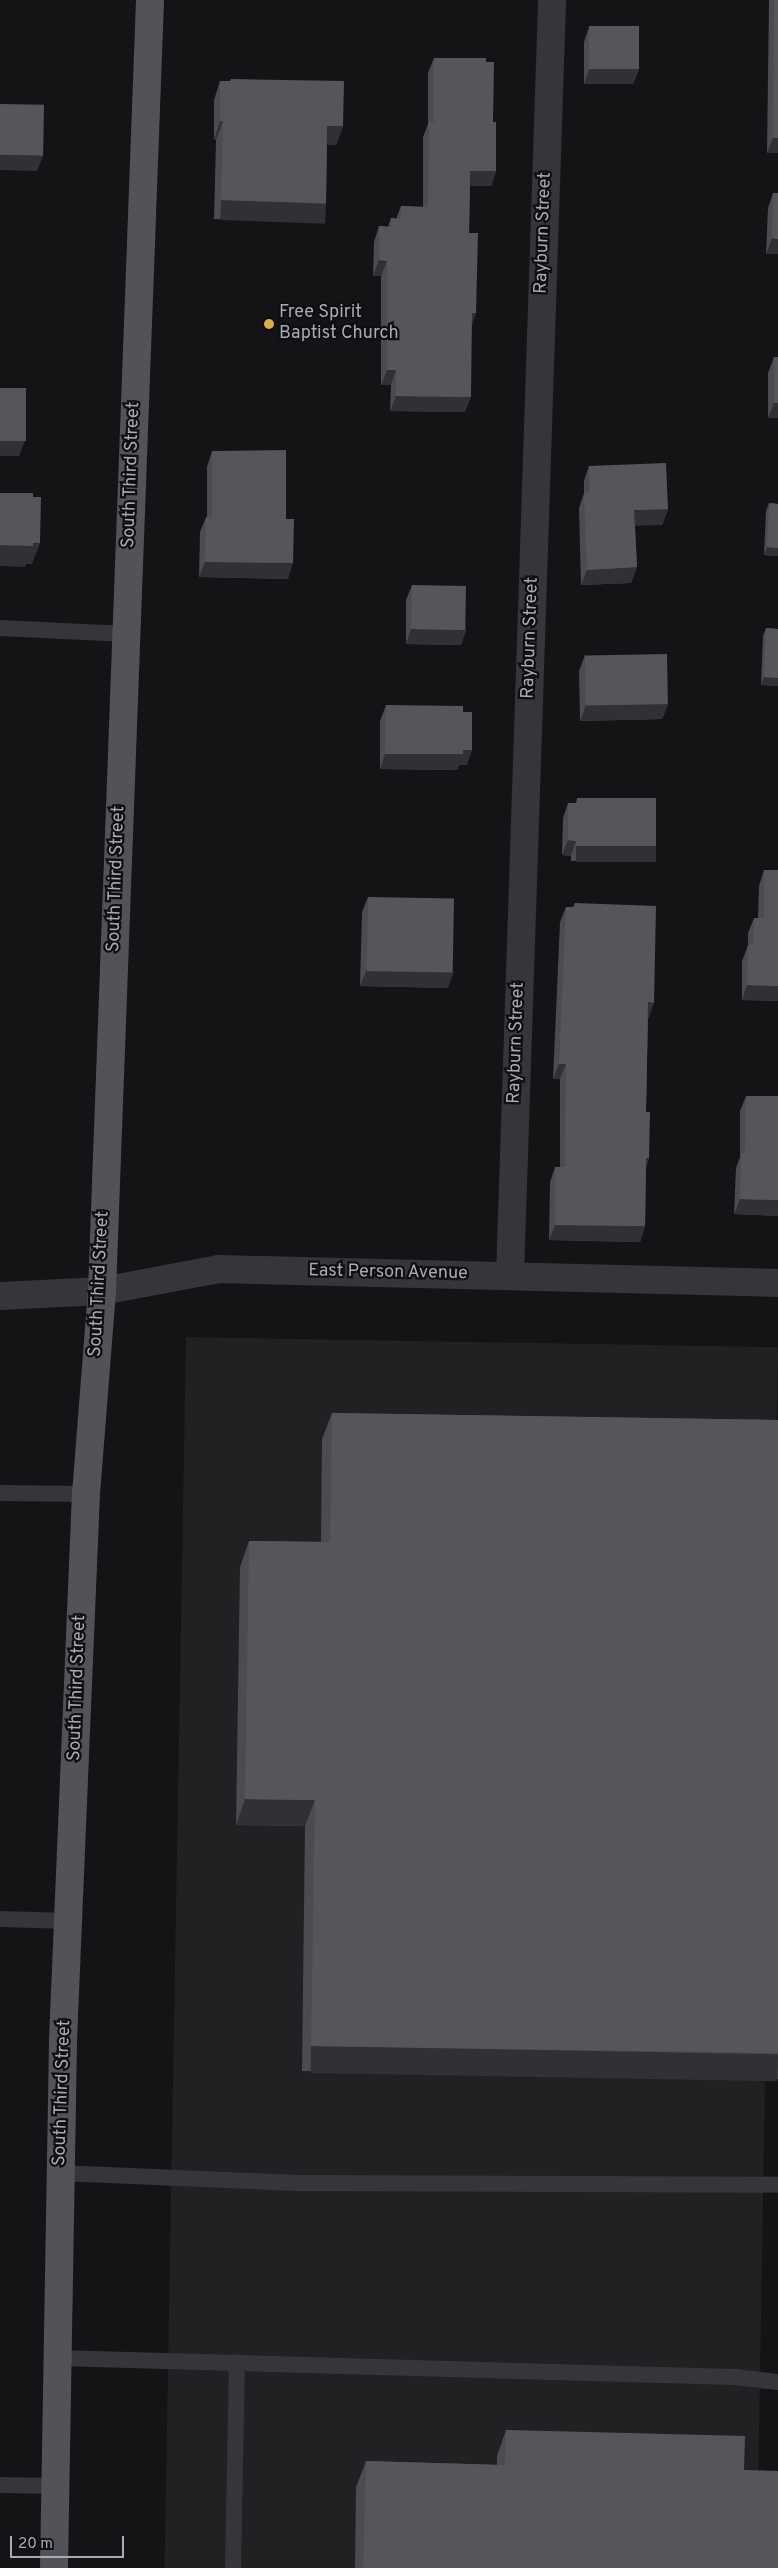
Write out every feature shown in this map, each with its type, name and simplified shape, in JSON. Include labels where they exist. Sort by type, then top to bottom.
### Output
[{"type":"main road","name":"South Third Street","points":[[54,2568],[60,2173],[69,1921],[86,1494],[102,1291],[150,0]]},
{"type":"street","name":"Rayburn Street","points":[[510,1276],[552,0]]},
{"type":"street","name":"East Person Avenue","points":[[0,1296],[102,1291],[219,1269],[778,1283]]},
{"type":"lane","points":[[0,628],[126,634]]},
{"type":"lane","points":[[0,1493],[86,1494]]},
{"type":"lane","points":[[0,1919],[69,1921]]},
{"type":"lane","points":[[60,2173],[298,2183],[778,2185]]},
{"type":"lane","points":[[57,2358],[736,2377],[778,2382]]},
{"type":"lane","points":[[234,2568],[237,2362]]},
{"type":"lane","points":[[0,2485],[54,2486]]},
{"type":"shaded area","points":[[186,1337],[778,1347],[757,2568],[165,2568]]},
{"type":"building","points":[[774,0],[778,0],[778,138],[773,138]]},
{"type":"building","points":[[589,26],[639,26],[639,69],[589,69]]},
{"type":"building","points":[[434,58],[486,58],[486,62],[494,62],[493,122],[496,122],[496,171],[470,171],[469,233],[478,233],[476,313],[472,313],[471,397],[396,396],[396,370],[387,370],[387,261],[379,260],[379,226],[391,227],[391,218],[401,219],[401,206],[428,207],[429,122],[434,122]]},
{"type":"building","points":[[231,79],[344,81],[343,126],[327,126],[326,203],[221,200],[223,121],[220,121],[220,81],[231,81]]},
{"type":"building","points":[[0,104],[44,105],[43,156],[0,155]]},
{"type":"building","points":[[773,193],[778,193],[778,239],[772,238]]},
{"type":"building","points":[[774,357],[778,357],[778,403],[774,403]]},
{"type":"building","points":[[0,388],[26,388],[26,441],[0,441]]},
{"type":"building","points":[[286,450],[286,519],[294,519],[293,563],[205,562],[206,517],[212,517],[212,451]]},
{"type":"building","points":[[666,463],[668,509],[634,510],[637,567],[587,570],[584,493],[590,492],[589,466]]},
{"type":"building","points":[[0,493],[33,493],[33,497],[41,497],[40,543],[33,543],[33,546],[0,545]]},
{"type":"building","points":[[769,503],[778,504],[778,548],[767,547]]},
{"type":"building","points":[[412,585],[466,586],[465,630],[411,629]]},
{"type":"building","points":[[766,628],[778,629],[778,678],[764,677]]},
{"type":"building","points":[[667,654],[668,704],[586,705],[585,655]]},
{"type":"building","points":[[386,705],[463,706],[463,712],[472,712],[472,750],[463,750],[463,754],[385,754]]},
{"type":"building","points":[[577,798],[656,798],[656,846],[576,846],[576,841],[568,840],[568,803],[577,803]]},
{"type":"building","points":[[764,870],[778,870],[778,986],[747,985],[748,945],[754,945],[754,918],[764,918]]},
{"type":"building","points":[[368,897],[454,899],[453,972],[367,971]]},
{"type":"building","points":[[575,903],[656,906],[654,1003],[648,1002],[646,1112],[650,1112],[649,1158],[646,1158],[645,1226],[555,1225],[555,1167],[565,1167],[566,1064],[559,1064],[566,907],[575,907]]},
{"type":"building","points":[[746,1096],[778,1096],[778,1200],[740,1199],[741,1153],[745,1153]]},
{"type":"building","points":[[332,1413],[778,1420],[778,2053],[311,2046],[315,1800],[245,1799],[249,1541],[330,1542]]},
{"type":"building","points":[[506,2430],[745,2436],[744,2470],[778,2471],[778,2568],[363,2568],[366,2461],[505,2465]]},
{"type":"place","name":"Free Spirit Baptist Church","points":[[269,324]]}]
